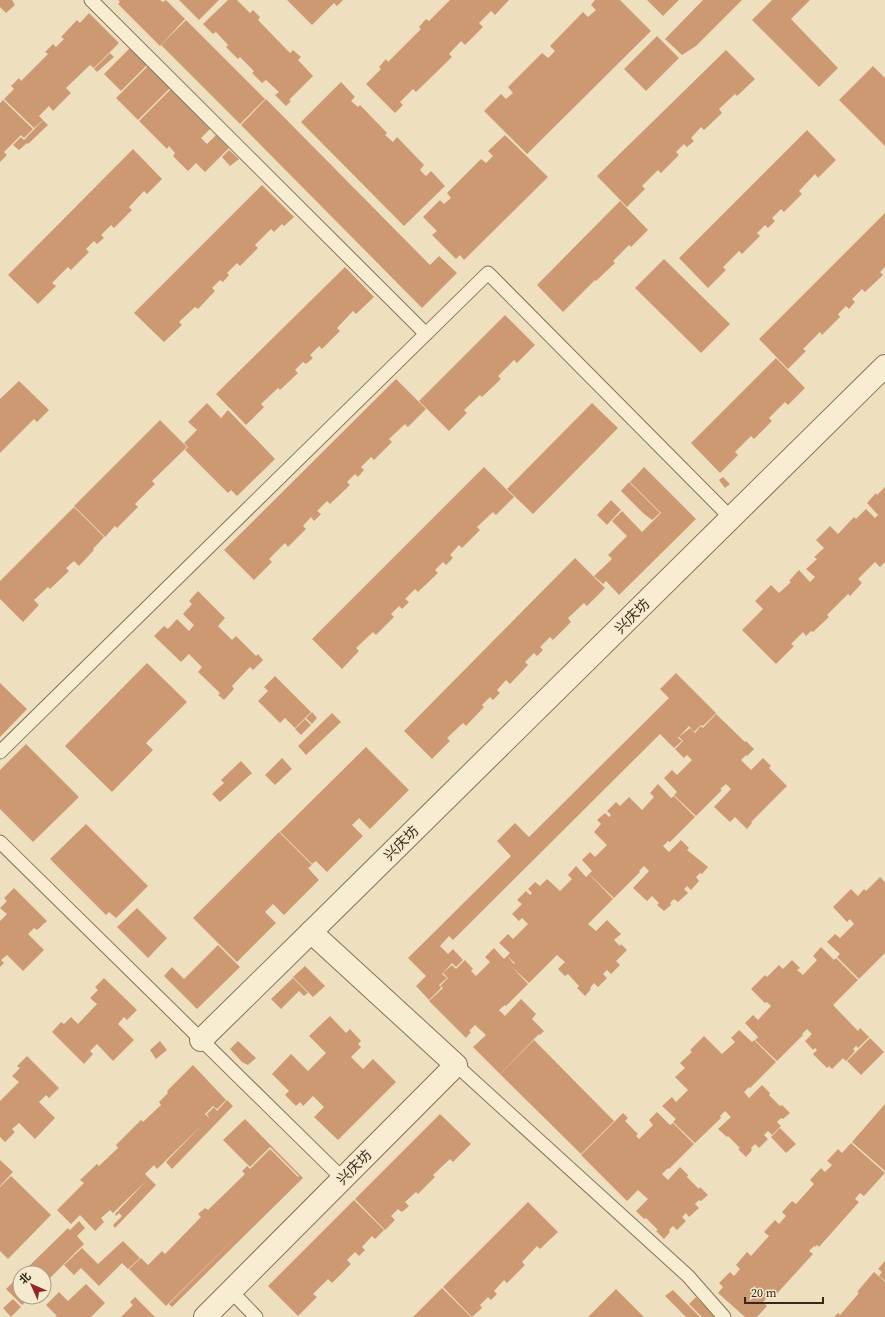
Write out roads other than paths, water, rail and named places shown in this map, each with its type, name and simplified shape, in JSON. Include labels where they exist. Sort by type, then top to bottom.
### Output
[{"type":"street","name":"兴庆坊","points":[[201,1040],[885,366]]},
{"type":"street","points":[[311,932],[456,1065]]},
{"type":"street","name":"兴庆坊","points":[[205,1317],[456,1065]]},
{"type":"lane","points":[[91,0],[426,334]]},
{"type":"lane","points":[[0,752],[488,273],[731,518]]},
{"type":"lane","points":[[0,842],[343,1179]]},
{"type":"lane","points":[[456,1065],[688,1276],[724,1317]]},
{"type":"lane","points":[[231,1291],[256,1317]]}]
